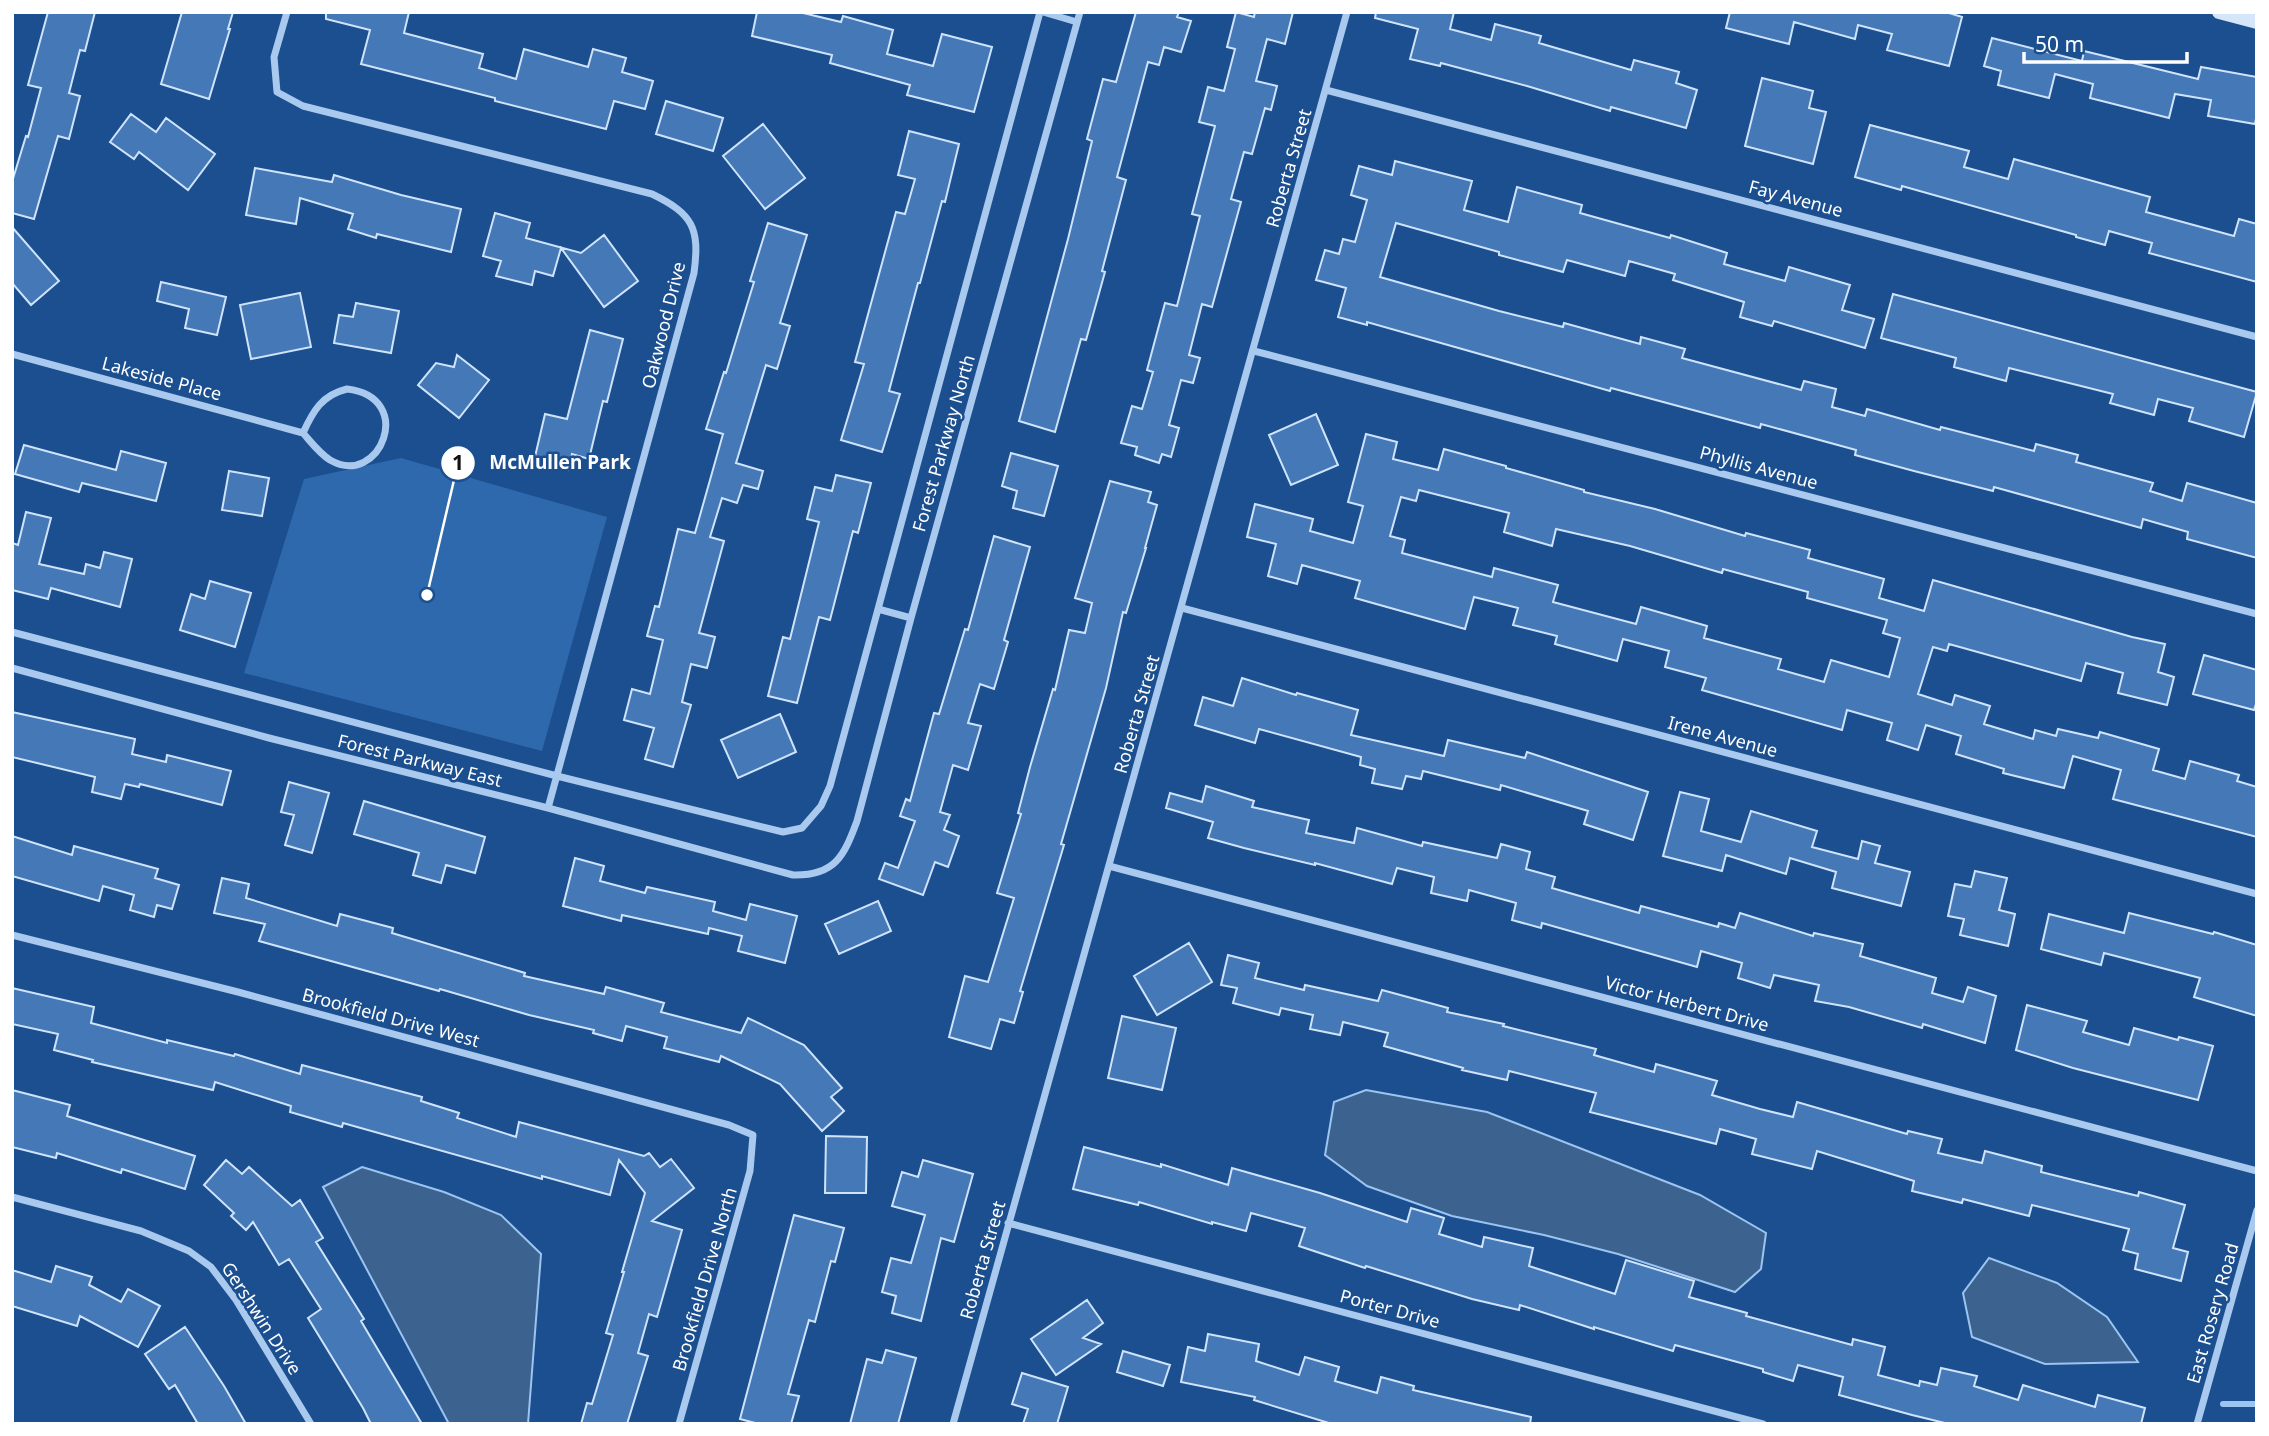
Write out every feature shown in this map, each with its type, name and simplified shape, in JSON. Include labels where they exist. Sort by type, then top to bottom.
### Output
[{"type":"main road","points":[[2219,12],[2257,22]]},
{"type":"street","name":"Oakwood Drive","points":[[287,12],[274,57],[276,92],[303,106],[652,194],[674,205],[691,222],[698,246],[695,273],[557,776]]},
{"type":"street","points":[[1042,12],[1077,22]]},
{"type":"street","name":"Forest Parkway North","points":[[802,828],[821,806],[830,786],[1042,12]]},
{"type":"street","name":"Forest Parkway North","points":[[821,873],[833,865],[846,850],[857,821],[1080,12]]},
{"type":"street","name":"Roberta Street","points":[[953,1424],[1347,12]]},
{"type":"street","name":"Fay Avenue","points":[[1326,90],[2257,337]]},
{"type":"street","name":"Phyllis Avenue","points":[[1254,351],[2257,614]]},
{"type":"street","name":"Lakeside Place","points":[[12,354],[303,433],[332,461],[344,464],[356,464],[378,451],[384,440],[386,427],[379,404],[370,396],[347,389],[325,398],[303,433]]},
{"type":"street","name":"Irene Avenue","points":[[1182,608],[2257,894]]},
{"type":"street","points":[[878,609],[911,618]]},
{"type":"street","name":"Forest Parkway East","points":[[12,632],[557,776],[783,832],[802,828]]},
{"type":"street","name":"Forest Parkway East","points":[[12,668],[793,875],[810,876],[821,873]]},
{"type":"street","points":[[548,808],[557,776]]},
{"type":"street","name":"Victor Herbert Drive","points":[[1109,866],[2257,1171]]},
{"type":"street","name":"Brookfield Drive West","points":[[12,935],[251,996],[730,1125],[753,1135],[752,1142]]},
{"type":"street","name":"Brookfield Drive North","points":[[679,1424],[750,1171],[752,1142]]},
{"type":"street","name":"Gershwin Drive","points":[[12,1197],[141,1231],[189,1251],[211,1267],[236,1300],[311,1424]]},
{"type":"street","name":"East Rosery Road","points":[[2197,1424],[2257,1210]]},
{"type":"street","name":"Porter Drive","points":[[1008,1223],[1763,1424]]},
{"type":"shaded area","points":[[401,458],[607,517],[542,751],[244,673],[304,479]]},
{"type":"shaded area","points":[[1366,1090],[1487,1112],[1700,1195],[1766,1233],[1761,1269],[1735,1292],[1618,1254],[1452,1216],[1367,1186],[1325,1155],[1334,1102]]},
{"type":"shaded area","points":[[362,1167],[444,1192],[501,1215],[541,1254],[528,1424],[449,1424],[323,1187]]},
{"type":"shaded area","points":[[1989,1258],[2057,1283],[2107,1317],[2138,1362],[2045,1364],[1972,1337],[1963,1293]]},
{"type":"building","points":[[48,12],[95,12],[85,51],[80,50],[69,93],[80,96],[69,139],[58,136],[34,219],[12,213],[12,182],[41,88],[28,85]]},
{"type":"building","points":[[182,12],[233,12],[209,99],[161,84]]},
{"type":"building","points":[[326,12],[409,12],[404,33],[483,54],[479,68],[516,79],[524,49],[588,67],[593,49],[626,58],[622,72],[653,81],[645,109],[614,101],[606,129],[361,64],[370,30],[326,19]]},
{"type":"building","points":[[757,12],[799,12],[841,22],[843,16],[893,30],[887,54],[933,66],[942,34],[992,47],[974,112],[907,95],[910,85],[830,63],[832,55],[752,36]]},
{"type":"building","points":[[1136,12],[1179,12],[1177,17],[1191,21],[1181,52],[1164,47],[1159,65],[1148,62],[1117,177],[1126,180],[1102,271],[1105,272],[1086,340],[1081,339],[1055,432],[1019,421],[1068,239],[1092,141],[1087,139],[1103,79],[1116,82]]},
{"type":"building","points":[[1236,12],[1254,17],[1255,12],[1293,12],[1285,44],[1267,39],[1256,81],[1277,86],[1271,110],[1265,108],[1252,154],[1244,152],[1231,199],[1241,202],[1212,307],[1202,304],[1189,355],[1200,358],[1193,383],[1181,380],[1169,425],[1179,428],[1171,457],[1162,454],[1159,463],[1135,455],[1137,447],[1121,443],[1132,406],[1142,409],[1153,372],[1147,370],[1165,303],[1177,306],[1200,216],[1192,214],[1215,126],[1199,122],[1208,87],[1224,91],[1235,49],[1227,47]]},
{"type":"building","points":[[1376,12],[1454,12],[1450,29],[1491,40],[1495,24],[1541,36],[1539,43],[1631,70],[1634,60],[1679,72],[1676,83],[1697,90],[1686,128],[1611,107],[1610,111],[1441,63],[1440,66],[1410,59],[1418,29],[1375,18]]},
{"type":"building","points":[[1730,12],[1946,12],[1962,17],[1949,66],[1887,50],[1892,34],[1858,25],[1855,39],[1794,22],[1789,44],[1726,28]]},
{"type":"building","points":[[1992,38],[2082,61],[2084,51],[2198,79],[2201,67],[2257,77],[2255,124],[2208,116],[2211,100],[2175,94],[2169,118],[2090,98],[2093,84],[2055,74],[2049,98],[1998,85],[2001,71],[1984,66]]},
{"type":"building","points":[[1762,78],[1813,91],[1809,108],[1826,112],[1813,164],[1745,146]]},
{"type":"building","points":[[666,101],[723,118],[713,151],[656,134]]},
{"type":"building","points":[[131,114],[156,132],[166,118],[215,154],[188,190],[139,152],[134,159],[110,142]]},
{"type":"building","points":[[763,124],[805,178],[765,209],[723,156]]},
{"type":"building","points":[[1870,125],[1969,151],[1964,167],[2008,179],[2014,159],[2150,197],[2146,212],[2234,236],[2239,219],[2257,224],[2257,282],[2149,253],[2152,243],[2109,231],[2105,245],[1902,186],[1901,190],[1855,177]]},
{"type":"building","points":[[909,131],[959,144],[945,202],[942,201],[889,391],[900,394],[882,452],[841,440],[864,364],[855,362],[896,212],[905,214],[915,179],[898,175]]},
{"type":"building","points":[[1395,161],[1472,181],[1464,210],[1508,222],[1517,187],[1582,205],[1580,213],[1670,238],[1671,235],[1727,253],[1724,264],[1785,281],[1789,267],[1850,285],[1842,310],[1874,319],[1865,348],[1774,321],[1772,326],[1740,317],[1744,302],[1673,280],[1675,274],[1629,261],[1625,276],[1567,260],[1563,272],[1396,223],[1380,277],[1563,327],[1564,323],[1640,344],[1641,337],[1685,349],[1682,358],[1801,390],[1804,381],[1836,389],[1832,407],[1865,416],[1867,409],[1940,430],[1941,427],[2034,451],[2036,444],[2078,455],[2076,462],[2153,483],[2150,491],[2182,501],[2187,483],[2257,503],[2257,558],[2187,539],[2188,532],[2143,519],[2141,528],[1994,487],[1993,491],[1855,455],[1856,450],[1761,424],[1760,428],[1611,388],[1610,391],[1367,322],[1367,325],[1338,317],[1346,288],[1316,280],[1325,250],[1339,254],[1343,239],[1355,242],[1367,200],[1351,195],[1359,166],[1392,175]]},
{"type":"building","points":[[255,168],[332,182],[334,175],[461,209],[451,252],[377,234],[376,238],[348,229],[353,214],[300,198],[296,224],[246,215]]},
{"type":"building","points":[[495,213],[530,223],[526,238],[581,253],[604,235],[638,281],[604,307],[561,248],[553,276],[535,271],[532,285],[496,276],[501,261],[483,256]]},
{"type":"building","points":[[768,223],[807,235],[780,323],[790,326],[777,369],[766,365],[736,463],[763,471],[758,489],[743,485],[737,503],[722,498],[710,537],[724,541],[699,633],[715,637],[707,668],[691,664],[682,702],[691,705],[673,767],[645,759],[654,728],[624,720],[632,689],[650,694],[663,640],[647,636],[655,606],[659,607],[678,529],[695,533],[723,434],[706,429],[754,282],[750,281]]},
{"type":"building","points":[[12,227],[59,281],[31,305],[12,283]]},
{"type":"building","points":[[161,282],[226,297],[217,335],[185,328],[189,309],[157,301]]},
{"type":"building","points":[[300,293],[311,347],[251,359],[240,305]]},
{"type":"building","points":[[1893,294],[2257,392],[2244,437],[2189,421],[2193,408],[2158,399],[2154,415],[2110,403],[2113,394],[2009,368],[2006,381],[1954,367],[1956,358],[1881,338]]},
{"type":"building","points":[[356,303],[399,311],[391,353],[334,343],[339,315],[353,317]]},
{"type":"building","points":[[590,330],[623,339],[607,402],[603,401],[589,459],[572,454],[568,470],[534,461],[545,414],[567,419]]},
{"type":"building","points":[[457,355],[489,380],[459,418],[418,385],[436,363],[454,367]]},
{"type":"building","points":[[1316,414],[1338,465],[1291,485],[1269,435]]},
{"type":"building","points":[[1366,434],[1397,442],[1393,459],[1438,470],[1444,449],[1584,492],[1655,509],[1745,536],[1746,533],[1810,550],[1808,558],[1884,579],[1879,598],[1924,611],[1933,580],[2165,644],[2158,672],[2174,677],[2167,705],[2118,693],[2123,673],[2086,663],[2081,681],[1949,644],[1947,651],[1933,647],[1918,694],[1952,705],[1955,695],[1990,706],[1984,724],[2033,739],[2035,730],[2056,736],[2058,729],[2098,738],[2100,732],[2159,749],[2153,770],[2185,779],[2190,761],[2239,775],[2237,781],[2257,787],[2257,837],[2113,799],[2121,770],[2073,756],[2064,788],[2003,773],[2004,769],[1956,754],[1961,736],[1926,725],[1918,750],[1887,740],[1892,723],[1847,710],[1842,730],[1702,690],[1706,678],[1665,667],[1669,651],[1623,639],[1617,661],[1555,644],[1557,636],[1513,625],[1518,608],[1474,597],[1465,629],[1355,598],[1360,581],[1302,565],[1297,584],[1268,576],[1276,544],[1247,537],[1255,504],[1313,519],[1310,531],[1353,543],[1363,506],[1348,502]],"holes":[[[1419,490],[1509,513],[1504,532],[1552,546],[1556,529],[1630,546],[1722,573],[1723,569],[1808,592],[1807,598],[1887,620],[1883,633],[1900,638],[1889,677],[1831,660],[1824,682],[1778,669],[1781,659],[1704,638],[1707,626],[1641,607],[1636,624],[1553,602],[1558,585],[1494,568],[1492,577],[1402,553],[1405,540],[1390,536],[1401,497],[1416,501]]]},
{"type":"building","points":[[24,445],[116,470],[121,451],[166,463],[156,501],[82,483],[79,492],[15,474]]},
{"type":"building","points":[[1011,453],[1058,466],[1044,516],[1013,508],[1017,491],[1002,486]]},
{"type":"building","points":[[229,471],[269,478],[262,516],[222,510]]},
{"type":"building","points":[[836,475],[871,483],[858,533],[853,531],[830,620],[819,617],[797,703],[768,696],[783,637],[790,639],[819,522],[807,519],[815,487],[832,491]]},
{"type":"building","points":[[1110,481],[1151,492],[1148,502],[1157,505],[1126,613],[1123,612],[1106,688],[1061,844],[1064,845],[1020,991],[1023,992],[1014,1023],[1000,1019],[991,1049],[949,1037],[965,976],[988,982],[1014,898],[997,893],[1021,814],[1018,813],[1030,767],[1053,689],[1055,690],[1069,630],[1085,633],[1092,603],[1075,598]]},
{"type":"building","points":[[26,512],[51,518],[39,564],[84,574],[86,564],[100,568],[104,552],[132,559],[120,607],[51,588],[48,599],[12,590],[12,543],[18,545]]},
{"type":"building","points":[[994,536],[1030,547],[1004,640],[1008,642],[994,689],[980,684],[968,723],[981,726],[968,770],[953,765],[940,812],[950,815],[944,830],[959,836],[948,867],[935,862],[923,895],[879,879],[885,863],[898,868],[915,821],[900,816],[906,799],[910,801],[934,713],[939,714],[965,629],[968,630]]},
{"type":"building","points":[[210,581],[251,593],[235,647],[180,630],[191,594],[205,599]]},
{"type":"building","points":[[2204,655],[2257,670],[2257,701],[2254,710],[2193,694]]},
{"type":"building","points":[[1242,678],[1358,710],[1351,735],[1444,756],[1448,740],[1525,758],[1527,752],[1648,792],[1633,840],[1584,824],[1588,811],[1501,785],[1500,790],[1423,771],[1421,779],[1406,776],[1402,789],[1372,783],[1375,769],[1360,765],[1361,757],[1259,729],[1255,743],[1195,725],[1203,697],[1233,706]]},
{"type":"building","points":[[12,712],[135,739],[132,754],[166,762],[167,755],[231,771],[222,805],[140,784],[139,787],[125,784],[121,799],[92,792],[95,777],[12,757]]},
{"type":"building","points":[[780,714],[796,752],[738,778],[721,740]]},
{"type":"building","points":[[289,782],[329,793],[312,853],[285,845],[294,815],[281,812]]},
{"type":"building","points":[[1206,786],[1254,801],[1252,807],[1309,820],[1306,833],[1354,843],[1357,828],[1422,846],[1423,842],[1497,858],[1501,844],[1530,852],[1526,869],[1555,877],[1552,888],[1639,913],[1641,906],[1718,927],[1719,923],[1735,928],[1740,913],[1813,936],[1814,933],[1863,944],[1860,956],[1936,978],[1932,993],[1963,1002],[1968,987],[1996,996],[1985,1043],[1923,1024],[1922,1028],[1849,1007],[1815,1001],[1819,985],[1774,975],[1770,988],[1738,978],[1742,963],[1701,951],[1697,967],[1542,923],[1541,928],[1512,920],[1516,903],[1469,890],[1467,901],[1431,893],[1434,877],[1397,868],[1392,884],[1208,838],[1213,822],[1166,808],[1170,793],[1202,802]]},
{"type":"building","points":[[1680,792],[1709,799],[1701,831],[1741,842],[1751,811],[1817,831],[1812,847],[1858,859],[1862,841],[1880,846],[1875,863],[1910,872],[1901,906],[1832,888],[1836,872],[1790,858],[1786,874],[1726,855],[1722,871],[1663,856]]},
{"type":"building","points":[[364,801],[485,837],[475,873],[446,865],[441,883],[413,875],[419,853],[354,834]]},
{"type":"building","points":[[12,836],[72,855],[74,846],[158,869],[155,878],[179,885],[172,909],[157,905],[154,917],[130,910],[134,895],[103,886],[99,901],[12,876]]},
{"type":"building","points":[[575,858],[604,866],[600,881],[645,893],[647,887],[715,902],[713,911],[746,920],[750,904],[797,916],[785,963],[738,951],[742,936],[709,928],[708,934],[622,915],[621,921],[563,906]]},
{"type":"building","points":[[1975,871],[2007,878],[1999,910],[2015,914],[2008,946],[1960,935],[1964,919],[1948,916],[1955,884],[1971,887]]},
{"type":"building","points":[[222,878],[249,884],[246,898],[337,926],[340,914],[393,928],[392,933],[525,973],[524,976],[604,994],[606,987],[664,1003],[661,1012],[741,1033],[748,1018],[804,1045],[842,1088],[831,1097],[844,1111],[822,1131],[780,1084],[721,1056],[719,1062],[664,1048],[667,1037],[626,1026],[622,1041],[593,1033],[594,1030],[529,1015],[259,941],[265,924],[214,913]]},
{"type":"building","points":[[878,901],[891,931],[839,954],[825,924]]},
{"type":"building","points":[[2129,913],[2213,934],[2214,932],[2257,945],[2257,1016],[2194,997],[2200,978],[2104,953],[2101,965],[2041,949],[2049,914],[2124,933]]},
{"type":"building","points":[[1189,943],[1212,982],[1157,1015],[1134,976]]},
{"type":"building","points":[[1228,955],[1259,963],[1255,978],[1304,990],[1305,985],[1378,1001],[1382,990],[1448,1008],[1447,1012],[1596,1049],[1594,1055],[1654,1072],[1656,1064],[1717,1081],[1712,1095],[1760,1109],[1793,1117],[1797,1102],[1907,1134],[1908,1131],[1942,1139],[1938,1153],[1982,1163],[1985,1151],[2042,1166],[2041,1172],[2138,1196],[2139,1192],[2185,1205],[2173,1248],[2188,1252],[2181,1281],[2135,1269],[2138,1254],[2123,1250],[2129,1229],[2032,1205],[2029,1216],[1963,1199],[1962,1203],[1912,1191],[1914,1181],[1817,1151],[1812,1169],[1752,1154],[1756,1139],[1720,1129],[1716,1144],[1590,1112],[1596,1093],[1509,1071],[1507,1080],[1462,1070],[1463,1068],[1384,1046],[1388,1033],[1343,1022],[1340,1035],[1310,1029],[1313,1015],[1281,1008],[1279,1015],[1233,1003],[1237,988],[1221,985]]},
{"type":"building","points":[[12,988],[94,1007],[91,1023],[167,1043],[167,1040],[234,1056],[235,1054],[300,1074],[302,1065],[422,1097],[421,1101],[459,1113],[457,1118],[516,1137],[519,1122],[644,1156],[649,1153],[660,1167],[671,1159],[694,1188],[652,1221],[682,1230],[657,1317],[649,1314],[638,1353],[648,1356],[627,1424],[581,1424],[587,1403],[592,1404],[613,1335],[606,1333],[645,1193],[619,1160],[610,1195],[542,1176],[542,1179],[343,1123],[342,1127],[290,1112],[291,1106],[215,1082],[213,1090],[92,1062],[93,1060],[54,1050],[58,1034],[12,1024]]},
{"type":"building","points":[[2027,1005],[2087,1021],[2083,1032],[2129,1045],[2134,1028],[2213,1046],[2198,1100],[2073,1068],[2016,1050]]},
{"type":"building","points":[[1122,1016],[1176,1028],[1162,1090],[1108,1078]]},
{"type":"building","points":[[12,1090],[70,1105],[67,1116],[195,1156],[185,1189],[122,1169],[121,1173],[57,1153],[56,1158],[12,1147]]},
{"type":"building","points":[[826,1136],[867,1137],[866,1193],[825,1193]]},
{"type":"building","points":[[1084,1147],[1161,1167],[1161,1164],[1228,1185],[1232,1168],[1407,1222],[1411,1208],[1444,1218],[1439,1234],[1482,1247],[1484,1237],[1533,1248],[1529,1266],[1615,1294],[1626,1260],[1694,1281],[1689,1297],[1747,1313],[1746,1316],[1852,1345],[1853,1339],[1885,1347],[1878,1375],[1919,1386],[1920,1381],[1937,1385],[1941,1368],[1977,1376],[1974,1386],[2018,1400],[2023,1385],[2095,1407],[2098,1395],[2145,1408],[2141,1424],[1949,1424],[1912,1415],[1839,1395],[1843,1377],[1798,1365],[1793,1381],[1763,1372],[1763,1369],[1675,1345],[1673,1351],[1520,1305],[1519,1310],[1472,1299],[1366,1266],[1365,1268],[1299,1246],[1305,1228],[1251,1213],[1246,1231],[1212,1224],[1139,1202],[1138,1205],[1073,1189]]},
{"type":"building","points":[[226,1160],[242,1174],[249,1167],[292,1206],[300,1200],[323,1238],[316,1242],[364,1319],[361,1321],[422,1424],[371,1424],[308,1318],[321,1309],[289,1259],[279,1265],[253,1222],[246,1230],[231,1216],[234,1213],[204,1185]]},
{"type":"building","points":[[923,1160],[973,1174],[954,1242],[941,1238],[921,1321],[892,1313],[896,1296],[882,1292],[891,1258],[911,1263],[925,1215],[892,1206],[902,1172],[918,1177]]},
{"type":"building","points":[[794,1215],[844,1228],[835,1262],[831,1261],[815,1322],[809,1320],[788,1394],[799,1396],[791,1424],[759,1424],[740,1419]]},
{"type":"building","points":[[56,1266],[92,1277],[89,1285],[121,1302],[128,1289],[160,1306],[138,1347],[80,1316],[77,1326],[12,1306],[12,1270],[51,1282]]},
{"type":"building","points":[[1087,1300],[1103,1323],[1083,1338],[1101,1344],[1056,1375],[1031,1339]]},
{"type":"building","points":[[185,1327],[246,1424],[198,1424],[175,1385],[169,1389],[145,1354]]},
{"type":"building","points":[[1208,1334],[1259,1344],[1256,1361],[1299,1375],[1305,1357],[1339,1367],[1335,1381],[1377,1393],[1381,1377],[1414,1386],[1413,1390],[1531,1417],[1530,1424],[1332,1424],[1254,1400],[1255,1397],[1181,1382],[1188,1347],[1205,1351]]},
{"type":"building","points":[[886,1350],[916,1358],[898,1424],[850,1424],[867,1359],[882,1363]]},
{"type":"building","points":[[1123,1351],[1170,1365],[1163,1386],[1117,1372]]},
{"type":"building","points":[[1022,1373],[1068,1387],[1057,1424],[1023,1424],[1028,1409],[1012,1404]]},
{"type":"waterway","points":[[2223,1404],[2257,1404]]},
{"type":"place","name":"McMullen Park","points":[[427,595]]}]
